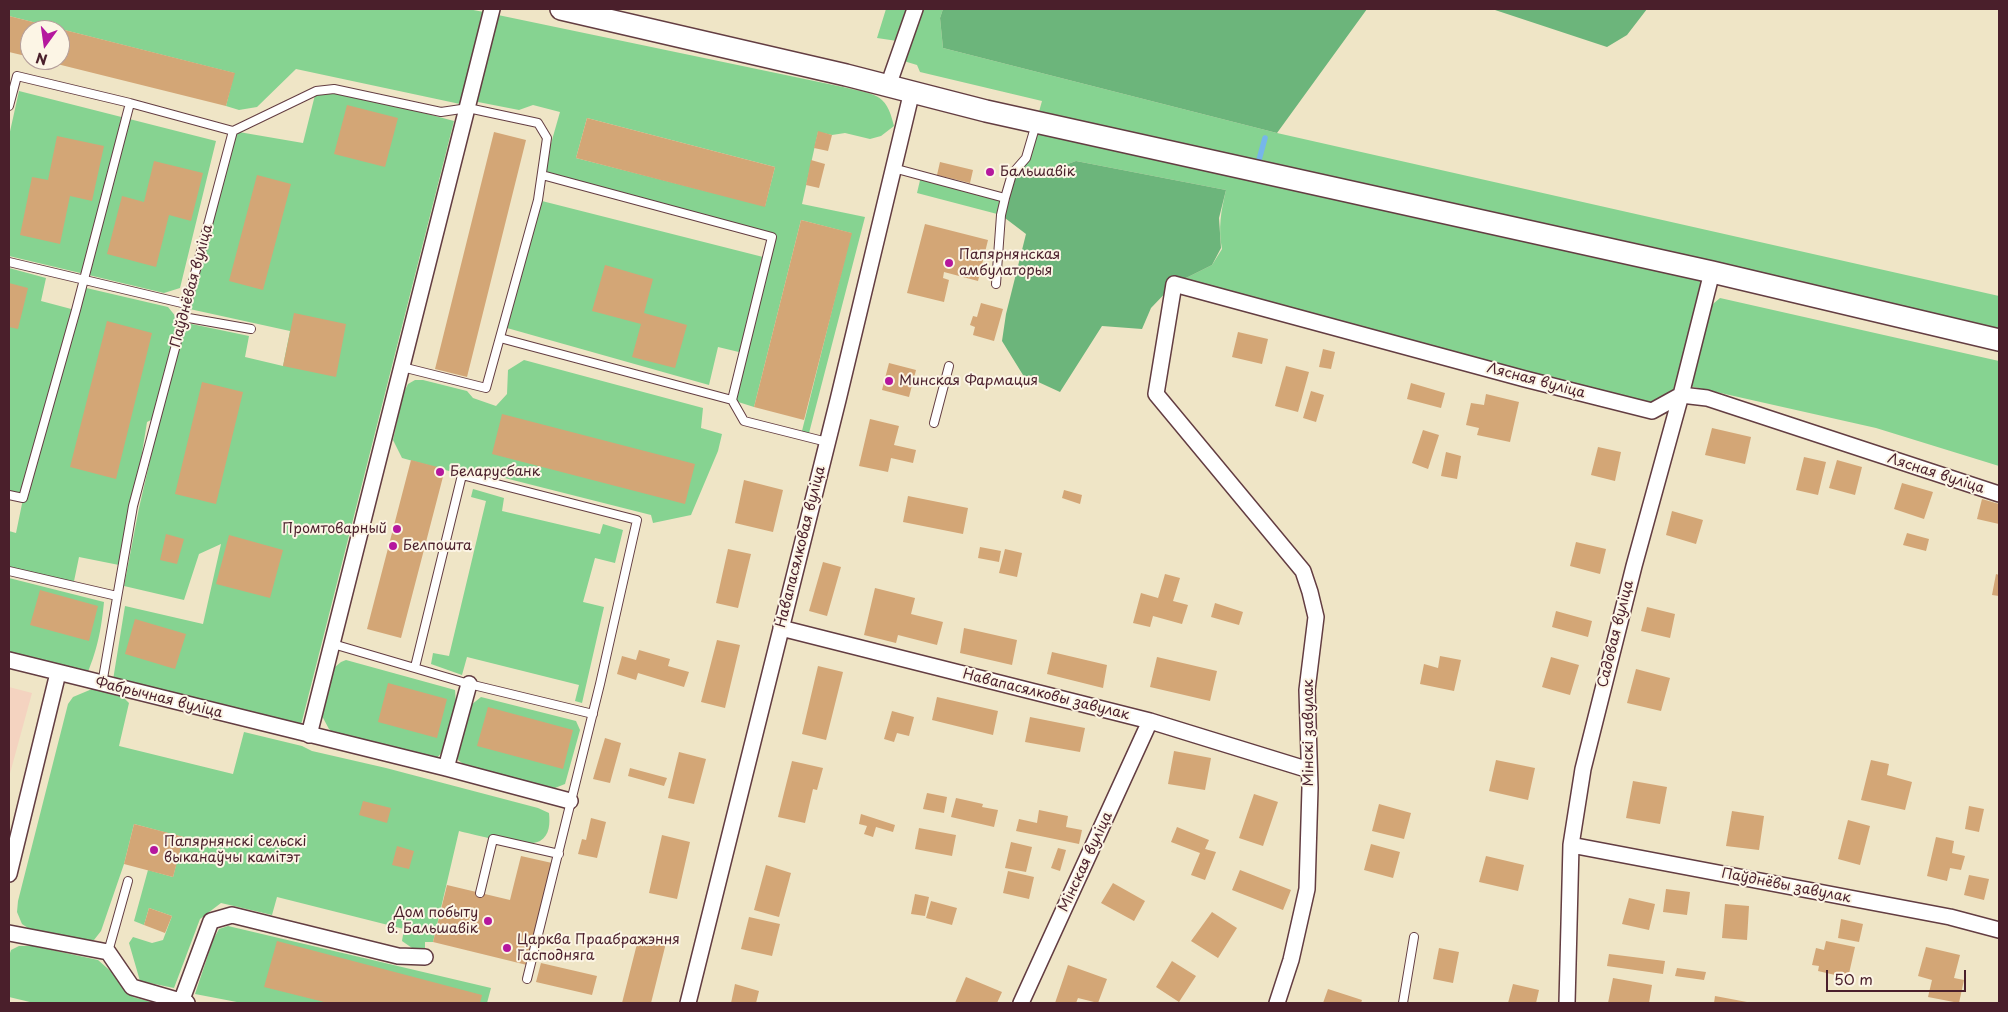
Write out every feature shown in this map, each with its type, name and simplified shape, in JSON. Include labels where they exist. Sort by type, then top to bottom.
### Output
[{"type":"main road","points":[[561,9],[912,91],[952,103],[1712,272],[1999,340]]},
{"type":"street","points":[[310,735],[492,9]]},
{"type":"street","points":[[888,86],[915,9]]},
{"type":"street","name":"Навапасялковая вуліца","points":[[688,1003],[912,91]]},
{"type":"street","name":"Садовая вуліца","points":[[1567,1003],[1571,845],[1583,768],[1712,272]]},
{"type":"street","name":"Лясная вуліца","points":[[1156,394],[1174,284],[1525,379],[1652,411],[1681,395],[1707,398],[1999,494]]},
{"type":"street","name":"Мінскі завулак","points":[[1156,394],[1303,571],[1316,617],[1307,690],[1309,770],[1307,889],[1291,960],[1277,1003]]},
{"type":"street","name":"Навапасялковы завулак","points":[[781,628],[1150,721],[1309,770]]},
{"type":"street","name":"Фабрычная вуліца","points":[[9,660],[446,768],[570,801]]},
{"type":"street","points":[[9,874],[58,673]]},
{"type":"street","points":[[446,768],[469,684]]},
{"type":"street","name":"Мінская вуліца","points":[[1021,1003],[1150,721]]},
{"type":"street","name":"Паўднёвы завулак","points":[[1571,845],[1950,917],[1999,930]]},
{"type":"street","points":[[9,933],[108,952],[132,987],[184,1002],[211,921],[232,916],[398,956],[425,957]]},
{"type":"lane","points":[[9,106],[17,76],[130,103],[233,131],[316,91],[334,89],[441,112],[468,108],[538,123],[546,138],[538,200],[486,388],[402,367]]},
{"type":"lane","points":[[9,495],[23,498],[84,281],[130,103]]},
{"type":"lane","points":[[996,284],[1001,215],[1005,198],[1012,174],[1026,158],[1037,122]]},
{"type":"lane","name":"Паўднёвая вуліца","points":[[102,684],[133,506],[233,131]]},
{"type":"lane","points":[[892,168],[1005,198]]},
{"type":"lane","points":[[542,175],[772,237],[732,400],[744,421],[827,442]]},
{"type":"lane","points":[[9,262],[186,304]]},
{"type":"lane","points":[[183,317],[251,329]]},
{"type":"lane","points":[[500,338],[732,400]]},
{"type":"lane","points":[[934,423],[950,366]]},
{"type":"lane","points":[[415,667],[462,475],[637,520],[559,854],[527,979]]},
{"type":"lane","points":[[9,571],[117,596]]},
{"type":"lane","points":[[333,644],[469,684],[592,714]]},
{"type":"lane","points":[[480,893],[493,838],[559,854]]},
{"type":"lane","points":[[108,952],[128,881]]},
{"type":"lane","points":[[1403,1003],[1414,937]]},
{"type":"shaded area","points":[[9,687],[32,693],[9,777]]},
{"type":"green space","points":[[9,9],[468,9],[484,12],[460,104],[296,69],[257,107],[239,110],[226,106],[234,73],[70,31],[70,20],[25,20],[9,16]]},
{"type":"green space","points":[[886,9],[943,9],[940,18],[943,48],[1277,133],[1999,296],[1999,340],[1712,272],[1681,395],[1652,411],[1174,284],[1212,265],[1222,249],[1220,234],[1226,190],[1076,161],[1032,177],[1012,174],[1026,158],[1042,101],[920,72],[917,65],[897,59],[904,42],[877,38]]},
{"type":"green space","points":[[943,9],[1367,9],[1277,133],[943,48],[940,18]]},
{"type":"green space","points":[[1492,9],[1647,9],[1627,35],[1607,47]]},
{"type":"green space","points":[[498,15],[843,87],[871,94],[883,100],[891,115],[894,126],[881,136],[870,139],[845,133],[832,135],[818,132],[802,204],[865,217],[808,437],[801,435],[851,233],[801,220],[754,407],[732,400],[743,353],[718,347],[709,385],[507,328],[538,200],[767,258],[772,237],[542,175],[560,112],[533,105],[519,110],[478,102],[477,96]],"holes":[[[587,118],[775,167],[765,206],[576,158]]]},
{"type":"green space","points":[[334,89],[454,121],[301,725],[113,680],[125,606],[203,624],[221,544],[199,554],[184,600],[124,586],[139,508],[182,322],[249,336],[245,357],[283,366],[290,331],[185,308],[233,131],[303,143],[316,91]]},
{"type":"green space","points":[[19,91],[216,141],[180,288],[164,293],[9,256],[9,136]]},
{"type":"green space","points":[[1076,161],[1226,190],[1219,218],[1221,248],[1212,265],[1174,284],[1151,308],[1142,329],[1102,326],[1060,392],[1023,375],[1002,341],[1006,314],[1026,234],[1001,215],[1012,174],[1032,177]]},
{"type":"green space","points":[[921,176],[1005,198],[1001,215],[917,193]]},
{"type":"green space","points":[[9,268],[46,278],[41,301],[75,310],[82,287],[168,307],[177,318],[157,417],[147,422],[124,566],[79,557],[73,586],[9,571],[9,531],[16,533],[23,499],[9,495]]},
{"type":"green space","points":[[1720,298],[1999,361],[1999,466],[1876,428],[1685,385],[1707,309]]},
{"type":"green space","points":[[524,360],[703,408],[701,428],[722,434],[718,451],[691,515],[653,523],[651,515],[481,472],[478,479],[402,458],[393,440],[403,394],[408,384],[415,380],[423,380],[467,391],[473,398],[496,406],[507,394],[508,370]]},
{"type":"green space","points":[[473,489],[504,498],[502,511],[600,534],[603,524],[623,530],[615,563],[595,558],[583,602],[604,607],[582,703],[575,701],[579,685],[467,657],[462,675],[431,664],[433,653],[449,656],[486,501],[471,497]]},
{"type":"green space","points":[[9,578],[104,602],[98,641],[85,679],[9,660]]},
{"type":"green space","points":[[346,660],[455,690],[456,705],[444,750],[436,759],[337,736],[329,729],[322,716],[335,667]]},
{"type":"green space","points":[[92,689],[123,697],[129,703],[119,746],[233,774],[244,732],[538,808],[549,813],[548,832],[540,841],[524,843],[459,831],[433,942],[425,942],[425,957],[402,941],[404,929],[277,897],[272,915],[221,903],[200,919],[174,988],[140,981],[129,943],[133,937],[152,943],[163,940],[172,916],[149,908],[144,925],[134,921],[148,870],[173,877],[183,837],[134,824],[124,864],[101,931],[94,940],[82,942],[31,930],[22,924],[17,912],[18,901],[68,704],[73,697]]},
{"type":"green space","points":[[481,697],[576,721],[580,730],[565,784],[555,788],[490,774],[477,770],[458,760],[458,751],[471,705]]},
{"type":"green space","points":[[228,926],[491,988],[487,1003],[242,1003],[195,994],[213,940],[219,929]]},
{"type":"green space","points":[[19,946],[33,946],[98,960],[115,975],[133,997],[155,1003],[34,1003],[9,997],[9,956],[11,950]]},
{"type":"building","points":[[9,16],[25,20],[20,20],[20,55],[9,52]]},
{"type":"building","points":[[70,31],[235,73],[226,106],[70,67]]},
{"type":"building","points":[[347,105],[398,118],[385,167],[334,154]]},
{"type":"building","points":[[587,118],[775,167],[765,207],[576,158]]},
{"type":"building","points":[[818,131],[832,135],[828,151],[814,148]]},
{"type":"building","points":[[494,132],[526,140],[467,377],[435,369]]},
{"type":"building","points":[[57,136],[104,146],[92,201],[70,196],[60,244],[20,235],[32,177],[48,180]]},
{"type":"building","points":[[811,160],[825,164],[819,188],[806,185]]},
{"type":"building","points":[[154,161],[203,173],[191,221],[169,215],[156,267],[107,254],[122,196],[144,202]]},
{"type":"building","points":[[940,162],[973,170],[970,183],[937,175]]},
{"type":"building","points":[[257,175],[291,184],[263,290],[229,281]]},
{"type":"building","points":[[801,220],[852,233],[804,420],[754,407]]},
{"type":"building","name":"Папярнянская амбулаторыя","points":[[925,224],[988,240],[978,281],[944,272],[943,278],[949,280],[944,302],[907,293]]},
{"type":"building","points":[[605,265],[653,279],[644,313],[687,325],[675,368],[632,357],[641,324],[592,311]]},
{"type":"building","points":[[9,283],[28,288],[18,329],[9,327]]},
{"type":"building","points":[[981,303],[1003,309],[994,341],[973,335],[975,327],[970,325],[973,316],[977,317]]},
{"type":"building","points":[[294,313],[346,324],[336,377],[283,366]]},
{"type":"building","points":[[107,321],[152,333],[116,479],[70,467]]},
{"type":"building","points":[[1238,332],[1268,339],[1262,364],[1232,357]]},
{"type":"building","points":[[1323,349],[1335,352],[1331,369],[1319,367]]},
{"type":"building","points":[[889,363],[916,370],[909,397],[882,390]]},
{"type":"building","points":[[1286,366],[1309,372],[1298,412],[1275,406]]},
{"type":"building","points":[[202,382],[243,392],[216,504],[175,494]]},
{"type":"building","points":[[1411,383],[1445,393],[1441,408],[1407,399]]},
{"type":"building","points":[[1311,391],[1324,395],[1316,422],[1303,418]]},
{"type":"building","points":[[1486,394],[1519,402],[1510,442],[1477,435],[1479,428],[1466,425],[1471,403],[1484,405]]},
{"type":"building","points":[[502,414],[695,464],[685,504],[492,454]]},
{"type":"building","points":[[870,419],[899,426],[894,445],[916,450],[913,463],[891,458],[888,472],[859,466]]},
{"type":"building","points":[[1712,428],[1751,437],[1745,464],[1705,455]]},
{"type":"building","points":[[1423,430],[1439,435],[1428,469],[1412,463]]},
{"type":"building","points":[[1598,447],[1621,452],[1615,481],[1591,475]]},
{"type":"building","points":[[1446,452],[1461,456],[1457,479],[1441,476]]},
{"type":"building","points":[[1804,457],[1826,462],[1818,495],[1796,490]]},
{"type":"building","points":[[411,460],[445,469],[401,638],[367,629]]},
{"type":"building","points":[[1837,460],[1862,467],[1855,495],[1829,488]]},
{"type":"building","points":[[744,480],[783,490],[773,532],[735,523]]},
{"type":"building","points":[[1902,483],[1933,492],[1924,519],[1894,509]]},
{"type":"building","points":[[1064,490],[1082,495],[1080,504],[1062,498]]},
{"type":"building","points":[[908,496],[968,508],[963,534],[903,522]]},
{"type":"building","points":[[1982,499],[1999,504],[1999,524],[1977,519]]},
{"type":"building","points":[[1672,511],[1703,520],[1696,544],[1666,535]]},
{"type":"building","points":[[1907,533],[1929,539],[1926,551],[1903,545]]},
{"type":"building","points":[[166,534],[184,539],[177,564],[160,560]]},
{"type":"building","points":[[229,535],[283,550],[270,598],[216,584]]},
{"type":"building","points":[[1576,542],[1606,549],[1600,574],[1570,566]]},
{"type":"building","points":[[980,547],[1001,551],[999,562],[978,558]]},
{"type":"building","points":[[728,549],[751,554],[738,608],[716,603]]},
{"type":"building","points":[[1005,549],[1022,553],[1017,577],[999,573]]},
{"type":"building","points":[[823,562],[841,567],[827,616],[809,611]]},
{"type":"building","points":[[1165,574],[1180,578],[1173,601],[1188,605],[1182,624],[1153,616],[1150,627],[1133,623],[1141,593],[1158,598]]},
{"type":"building","points":[[1996,574],[1999,575],[1999,596],[1992,595]]},
{"type":"building","points":[[875,588],[915,598],[911,614],[943,622],[937,645],[898,635],[896,643],[864,635]]},
{"type":"building","points":[[40,590],[98,606],[89,641],[30,625]]},
{"type":"building","points":[[1215,603],[1243,612],[1239,625],[1211,617]]},
{"type":"building","points":[[1647,607],[1675,614],[1670,638],[1641,631]]},
{"type":"building","points":[[1556,611],[1592,621],[1588,637],[1552,627]]},
{"type":"building","points":[[135,619],[186,634],[175,669],[125,654]]},
{"type":"building","points":[[964,628],[1017,640],[1012,665],[960,653]]},
{"type":"building","points":[[717,640],[740,645],[725,708],[701,702]]},
{"type":"building","points":[[639,650],[670,659],[668,666],[689,672],[684,687],[638,673],[636,680],[617,674],[622,656],[636,660]]},
{"type":"building","points":[[1052,652],[1107,665],[1103,688],[1047,674]]},
{"type":"building","points":[[1440,656],[1461,660],[1454,691],[1420,684],[1424,664],[1438,668]]},
{"type":"building","points":[[1157,657],[1217,671],[1210,701],[1150,687]]},
{"type":"building","points":[[1551,657],[1579,665],[1570,695],[1542,687]]},
{"type":"building","points":[[818,666],[843,672],[826,740],[802,734]]},
{"type":"building","points":[[1636,669],[1670,678],[1661,711],[1627,703]]},
{"type":"building","points":[[388,683],[447,699],[437,738],[378,722]]},
{"type":"building","points":[[937,697],[998,711],[993,735],[932,720]]},
{"type":"building","points":[[488,707],[573,730],[563,769],[477,746]]},
{"type":"building","points":[[892,711],[914,717],[909,736],[897,733],[894,742],[884,739]]},
{"type":"building","points":[[1030,717],[1085,728],[1080,752],[1025,742]]},
{"type":"building","points":[[605,738],[621,743],[610,783],[593,779]]},
{"type":"building","points":[[1174,751],[1211,758],[1205,790],[1168,784]]},
{"type":"building","points":[[679,752],[706,759],[694,804],[668,798]]},
{"type":"building","points":[[1496,760],[1535,768],[1528,800],[1489,791]]},
{"type":"building","points":[[1871,760],[1889,764],[1887,775],[1912,782],[1905,810],[1861,800]]},
{"type":"building","points":[[792,761],[823,768],[817,790],[813,789],[805,823],[778,817]]},
{"type":"building","points":[[630,768],[667,778],[664,786],[628,776]]},
{"type":"building","points":[[1633,781],[1667,787],[1660,824],[1626,818]]},
{"type":"building","points":[[927,793],[947,797],[944,813],[923,809]]},
{"type":"building","points":[[1254,794],[1278,802],[1263,846],[1239,838]]},
{"type":"building","points":[[956,798],[983,804],[982,807],[998,810],[994,827],[951,817]]},
{"type":"building","points":[[363,801],[391,808],[387,823],[359,815]]},
{"type":"building","points":[[1379,804],[1411,813],[1404,839],[1372,831]]},
{"type":"building","points":[[1969,806],[1984,809],[1979,832],[1965,829]]},
{"type":"building","points":[[1039,810],[1068,816],[1066,827],[1082,830],[1079,844],[1016,831],[1019,819],[1037,823]]},
{"type":"building","points":[[1732,811],[1764,816],[1759,850],[1726,846]]},
{"type":"building","points":[[861,814],[895,825],[893,832],[876,827],[873,837],[864,834],[867,826],[859,824]]},
{"type":"building","points":[[591,818],[606,822],[597,858],[578,854],[582,839],[586,840]]},
{"type":"building","points":[[1848,820],[1870,826],[1860,865],[1838,859]]},
{"type":"building","name":"Папярнянскі сельскі выканаўчы камітэт","points":[[134,824],[184,837],[173,877],[124,864]]},
{"type":"building","points":[[1177,827],[1209,840],[1205,849],[1216,852],[1205,880],[1191,875],[1200,853],[1171,842]]},
{"type":"building","points":[[919,828],[956,835],[952,856],[915,849]]},
{"type":"building","points":[[662,835],[690,842],[677,899],[649,893]]},
{"type":"building","points":[[1936,837],[1954,841],[1952,853],[1965,856],[1961,870],[1950,868],[1947,881],[1927,876]]},
{"type":"building","points":[[1011,842],[1032,847],[1026,872],[1005,868]]},
{"type":"building","points":[[1371,844],[1400,852],[1393,878],[1364,870]]},
{"type":"building","points":[[397,846],[414,851],[409,869],[392,865]]},
{"type":"building","points":[[1058,848],[1066,850],[1060,871],[1051,868]]},
{"type":"building","name":"Дом побыту в. Бальшавік","points":[[521,856],[552,863],[527,965],[433,942],[447,885],[510,900]]},
{"type":"building","points":[[1486,856],[1524,865],[1518,891],[1479,882]]},
{"type":"building","points":[[766,865],[791,873],[779,917],[754,910]]},
{"type":"building","points":[[1240,870],[1291,890],[1283,910],[1232,890]]},
{"type":"building","points":[[1008,871],[1034,877],[1029,899],[1003,893]]},
{"type":"building","points":[[1969,875],[1989,879],[1984,900],[1964,895]]},
{"type":"building","points":[[1113,883],[1145,901],[1134,921],[1101,903]]},
{"type":"building","points":[[1666,889],[1690,892],[1687,915],[1663,912]]},
{"type":"building","points":[[915,894],[929,897],[925,916],[911,914]]},
{"type":"building","points":[[1629,898],[1655,904],[1649,930],[1622,924]]},
{"type":"building","points":[[931,901],[957,908],[952,925],[926,918]]},
{"type":"building","points":[[1725,904],[1749,906],[1747,940],[1722,938]]},
{"type":"building","points":[[149,908],[172,916],[165,933],[144,925]]},
{"type":"building","points":[[1212,912],[1237,928],[1218,958],[1191,941]]},
{"type":"building","points":[[749,917],[780,924],[772,956],[741,949]]},
{"type":"building","points":[[1841,919],[1863,924],[1859,942],[1838,938]]},
{"type":"building","points":[[639,936],[666,943],[651,1003],[622,1003]]},
{"type":"building","points":[[277,941],[482,995],[480,1003],[328,1003],[264,987]]},
{"type":"building","points":[[1826,941],[1855,947],[1848,978],[1818,971],[1819,966],[1812,965],[1816,948],[1824,950]]},
{"type":"building","points":[[1926,947],[1960,955],[1954,978],[1964,980],[1959,1003],[1928,997],[1932,980],[1918,976]]},
{"type":"building","points":[[1439,948],[1459,952],[1453,983],[1433,979]]},
{"type":"building","points":[[1609,954],[1665,961],[1663,974],[1607,966]]},
{"type":"building","points":[[1172,961],[1196,976],[1179,1002],[1156,987]]},
{"type":"building","points":[[541,963],[597,976],[592,995],[536,982]]},
{"type":"building","points":[[1068,965],[1107,979],[1098,1003],[1078,998],[1076,1003],[1055,1003]]},
{"type":"building","points":[[1677,968],[1706,972],[1704,980],[1675,976]]},
{"type":"building","points":[[966,977],[1002,992],[997,1003],[955,1003]]},
{"type":"building","points":[[1613,978],[1652,985],[1649,1003],[1608,1003]]},
{"type":"building","points":[[735,984],[759,991],[756,1003],[731,1003]]},
{"type":"building","points":[[1513,984],[1539,990],[1536,1003],[1508,1003]]},
{"type":"building","points":[[1328,989],[1362,1000],[1361,1003],[1323,1003]]},
{"type":"building","points":[[1715,996],[1747,1002],[1747,1003],[1714,1003]]},
{"type":"waterway","points":[[1257,167],[1265,138]]},
{"type":"place","name":"Бальшавік","points":[[990,172]]},
{"type":"place","name":"Папярнянская амбулаторыя","points":[[949,263]]},
{"type":"place","name":"Минская Фармация","points":[[889,381]]},
{"type":"place","name":"Беларусбанк","points":[[440,472]]},
{"type":"place","name":"Промтоварный","points":[[397,529]]},
{"type":"place","name":"Белпошта","points":[[393,546]]},
{"type":"place","name":"Папярнянскі сельскі выканаўчы камітэт","points":[[154,850]]},
{"type":"place","name":"Дом побыту в. Бальшавік","points":[[488,921]]},
{"type":"place","name":"Царква Праабражэння Гасподняга","points":[[507,948]]}]
